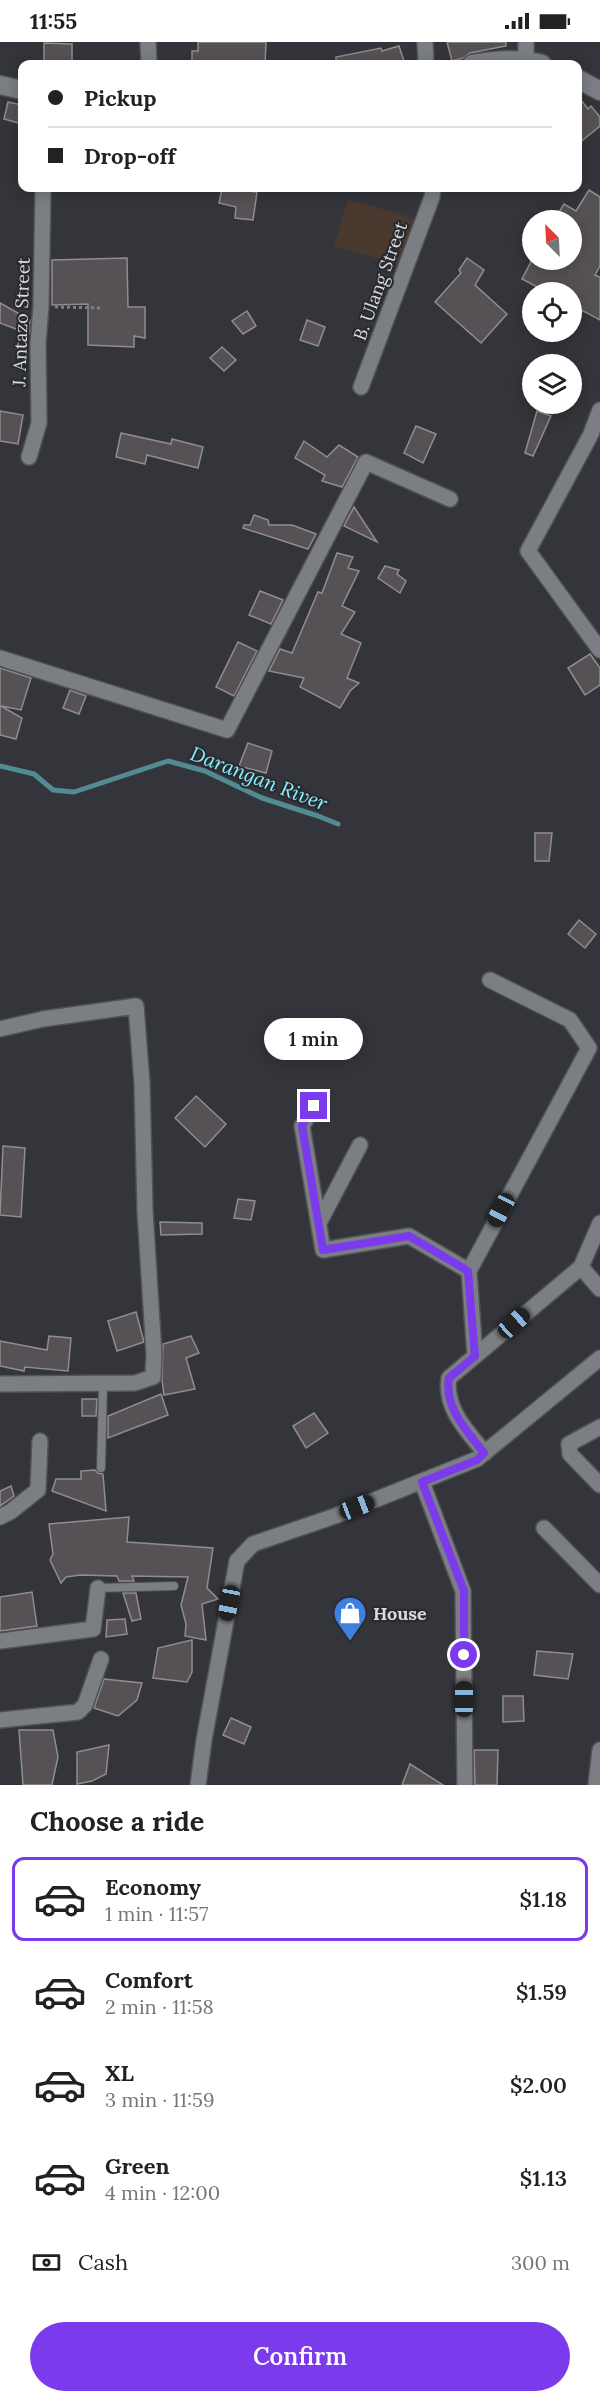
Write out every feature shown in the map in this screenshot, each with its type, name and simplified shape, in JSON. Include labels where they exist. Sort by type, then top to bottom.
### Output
[{"type":"street","points":[[148,42],[149,60]]},
{"type":"street","points":[[425,42],[426,60]]},
{"type":"street","points":[[496,60],[532,56]]},
{"type":"street","points":[[582,81],[600,91]]},
{"type":"street","points":[[0,85],[18,89]]},
{"type":"street","name":"J. Antazo Street","points":[[29,457],[39,423],[38,343],[42,306],[44,192]]},
{"type":"street","name":"B. Ulang Street","points":[[361,387],[433,192]]},
{"type":"street","points":[[600,410],[595,436],[528,551],[600,650]]},
{"type":"street","points":[[0,658],[228,730],[366,462],[450,499]]},
{"type":"street","points":[[475,1356],[468,1271],[589,1048],[570,1020],[490,980]]},
{"type":"street","points":[[0,1029],[43,1019],[136,1006],[142,1083],[145,1211],[154,1354],[153,1377],[135,1383],[0,1384]]},
{"type":"street","points":[[314,1106],[302,1126],[323,1250],[409,1236],[468,1271]]},
{"type":"street","points":[[319,1223],[360,1145]]},
{"type":"street","points":[[484,1453],[453,1411],[447,1385],[449,1378],[581,1267],[600,1223]]},
{"type":"street","points":[[581,1267],[600,1288]]},
{"type":"street","points":[[198,1785],[204,1740],[237,1561],[253,1544],[477,1460],[600,1358]]},
{"type":"street","points":[[600,1427],[569,1444],[570,1454],[600,1485]]},
{"type":"street","points":[[0,1517],[38,1490],[40,1441]]},
{"type":"street","points":[[422,1482],[464,1591],[465,1785]]},
{"type":"street","points":[[544,1528],[600,1585]]},
{"type":"street","points":[[0,1641],[93,1629],[98,1588]]},
{"type":"street","points":[[0,1720],[78,1712],[85,1706],[101,1659]]},
{"type":"street","points":[[596,1785],[600,1750]]},
{"type":"lane","points":[[101,1468],[103,1385]]},
{"type":"lane","points":[[98,1588],[174,1586]]},
{"type":"path","points":[[42,306],[103,308]]},
{"type":"shaded area","points":[[348,199],[414,218],[400,265],[334,246]]},
{"type":"building","points":[[198,42],[266,42],[265,60],[192,60],[192,51],[198,51]]},
{"type":"building","points":[[447,42],[506,42],[506,46],[470,53],[463,58],[452,60]]},
{"type":"building","points":[[44,43],[72,44],[72,60],[44,60]]},
{"type":"building","points":[[399,46],[404,60],[336,60],[336,57],[381,48],[382,51]]},
{"type":"building","points":[[582,101],[588,109],[591,106],[600,117],[600,126],[582,141]]},
{"type":"building","points":[[8,102],[18,104],[18,123],[4,119]]},
{"type":"building","points":[[589,190],[600,197],[600,266],[595,275],[600,277],[600,320],[582,310],[582,282],[528,282],[522,279],[527,270],[582,270],[582,210],[577,210]]},
{"type":"building","points":[[221,192],[257,192],[253,220],[235,218],[236,207],[219,203]]},
{"type":"building","points":[[564,204],[574,210],[560,210]]},
{"type":"building","points":[[127,258],[128,307],[145,307],[145,338],[134,336],[134,347],[88,345],[88,304],[52,305],[52,260]]},
{"type":"building","points":[[467,258],[484,270],[475,285],[507,314],[481,343],[435,302],[461,273],[459,270]]},
{"type":"building","points":[[0,303],[30,320],[29,334],[0,323]]},
{"type":"building","points":[[247,311],[256,326],[243,334],[232,321]]},
{"type":"building","points":[[307,320],[325,327],[318,346],[300,340]]},
{"type":"building","points":[[222,347],[236,360],[224,371],[210,358]]},
{"type":"building","points":[[0,411],[23,415],[18,444],[0,441]]},
{"type":"building","points":[[536,414],[551,416],[533,456],[525,453]]},
{"type":"building","points":[[416,426],[436,434],[423,463],[404,453]]},
{"type":"building","points":[[121,433],[171,444],[172,439],[203,447],[198,468],[147,455],[145,464],[116,457]]},
{"type":"building","points":[[304,441],[327,457],[339,445],[358,457],[342,487],[322,481],[325,475],[295,458]]},
{"type":"building","points":[[354,507],[377,542],[344,526]]},
{"type":"building","points":[[254,515],[268,520],[269,525],[292,525],[316,534],[308,549],[243,528],[244,525],[250,525]]},
{"type":"building","points":[[337,553],[353,557],[348,568],[359,571],[342,606],[355,612],[341,634],[361,643],[347,678],[359,683],[350,691],[340,708],[300,687],[304,678],[269,671],[280,649],[292,653],[318,592],[322,593]]},
{"type":"building","points":[[385,566],[399,570],[397,574],[406,581],[400,593],[378,578]]},
{"type":"building","points":[[260,591],[283,600],[271,624],[249,615]]},
{"type":"building","points":[[238,642],[257,651],[234,696],[216,687]]},
{"type":"building","points":[[590,654],[600,668],[600,685],[585,695],[568,668]]},
{"type":"building","points":[[0,668],[31,678],[21,710],[1,706],[22,718],[16,739],[0,735]]},
{"type":"building","points":[[70,690],[86,696],[79,714],[63,708]]},
{"type":"building","points":[[248,743],[272,751],[266,773],[239,766]]},
{"type":"building","points":[[535,833],[552,833],[549,861],[535,861]]},
{"type":"building","points":[[579,920],[596,934],[585,948],[568,934]]},
{"type":"building","points":[[196,1096],[226,1124],[205,1147],[175,1118]]},
{"type":"building","points":[[3,1146],[25,1148],[21,1217],[0,1215]]},
{"type":"building","points":[[238,1199],[255,1201],[251,1220],[234,1218]]},
{"type":"building","points":[[160,1222],[202,1223],[202,1234],[161,1235]]},
{"type":"building","points":[[136,1312],[144,1342],[117,1351],[108,1321]]},
{"type":"building","points":[[49,1336],[71,1338],[68,1371],[25,1367],[24,1371],[0,1366],[0,1341],[47,1350]]},
{"type":"building","points":[[191,1336],[199,1353],[186,1358],[195,1389],[164,1395],[163,1344]]},
{"type":"building","points":[[161,1394],[168,1415],[108,1438],[108,1416]]},
{"type":"building","points":[[82,1399],[97,1399],[96,1416],[82,1416]]},
{"type":"building","points":[[314,1413],[328,1433],[306,1448],[293,1426]]},
{"type":"building","points":[[95,1470],[103,1474],[106,1511],[52,1491],[56,1479],[81,1479],[81,1471]]},
{"type":"building","points":[[11,1486],[14,1496],[0,1506],[0,1491]]},
{"type":"building","points":[[129,1517],[127,1542],[213,1548],[207,1588],[218,1599],[202,1604],[206,1640],[185,1636],[186,1624],[181,1605],[188,1577],[132,1576],[134,1581],[119,1581],[117,1576],[80,1575],[66,1577],[61,1583],[50,1560],[53,1554],[49,1524]]},
{"type":"building","points":[[32,1592],[37,1626],[0,1631],[0,1597]]},
{"type":"building","points":[[123,1593],[136,1593],[141,1619],[132,1621]]},
{"type":"building","points":[[125,1619],[127,1634],[106,1637],[107,1620]]},
{"type":"building","points":[[192,1640],[192,1672],[187,1682],[153,1678],[158,1648]]},
{"type":"building","points":[[537,1651],[573,1654],[568,1679],[534,1675]]},
{"type":"building","points":[[104,1679],[142,1683],[137,1700],[118,1716],[94,1708]]},
{"type":"building","points":[[503,1696],[523,1696],[524,1721],[503,1722]]},
{"type":"building","points":[[231,1718],[251,1727],[244,1744],[223,1735]]},
{"type":"building","points":[[19,1730],[53,1730],[58,1757],[52,1785],[23,1785]]},
{"type":"building","points":[[109,1745],[106,1774],[92,1781],[77,1784],[77,1752]]},
{"type":"building","points":[[474,1750],[498,1750],[497,1785],[475,1785]]},
{"type":"building","points":[[410,1764],[443,1785],[402,1785]]},
{"type":"waterway","name":"Darangan River","points":[[0,766],[34,774],[53,790],[74,792],[168,761],[205,771],[262,798],[338,824]]},
{"type":"place","name":"House","points":[[350,1642]]},
{"type":"route","points":[[314,1106],[302,1126],[323,1250],[409,1236],[468,1271],[475,1356],[449,1378],[447,1385],[453,1411],[484,1453],[477,1460],[422,1482],[464,1591],[464,1655]]}]
